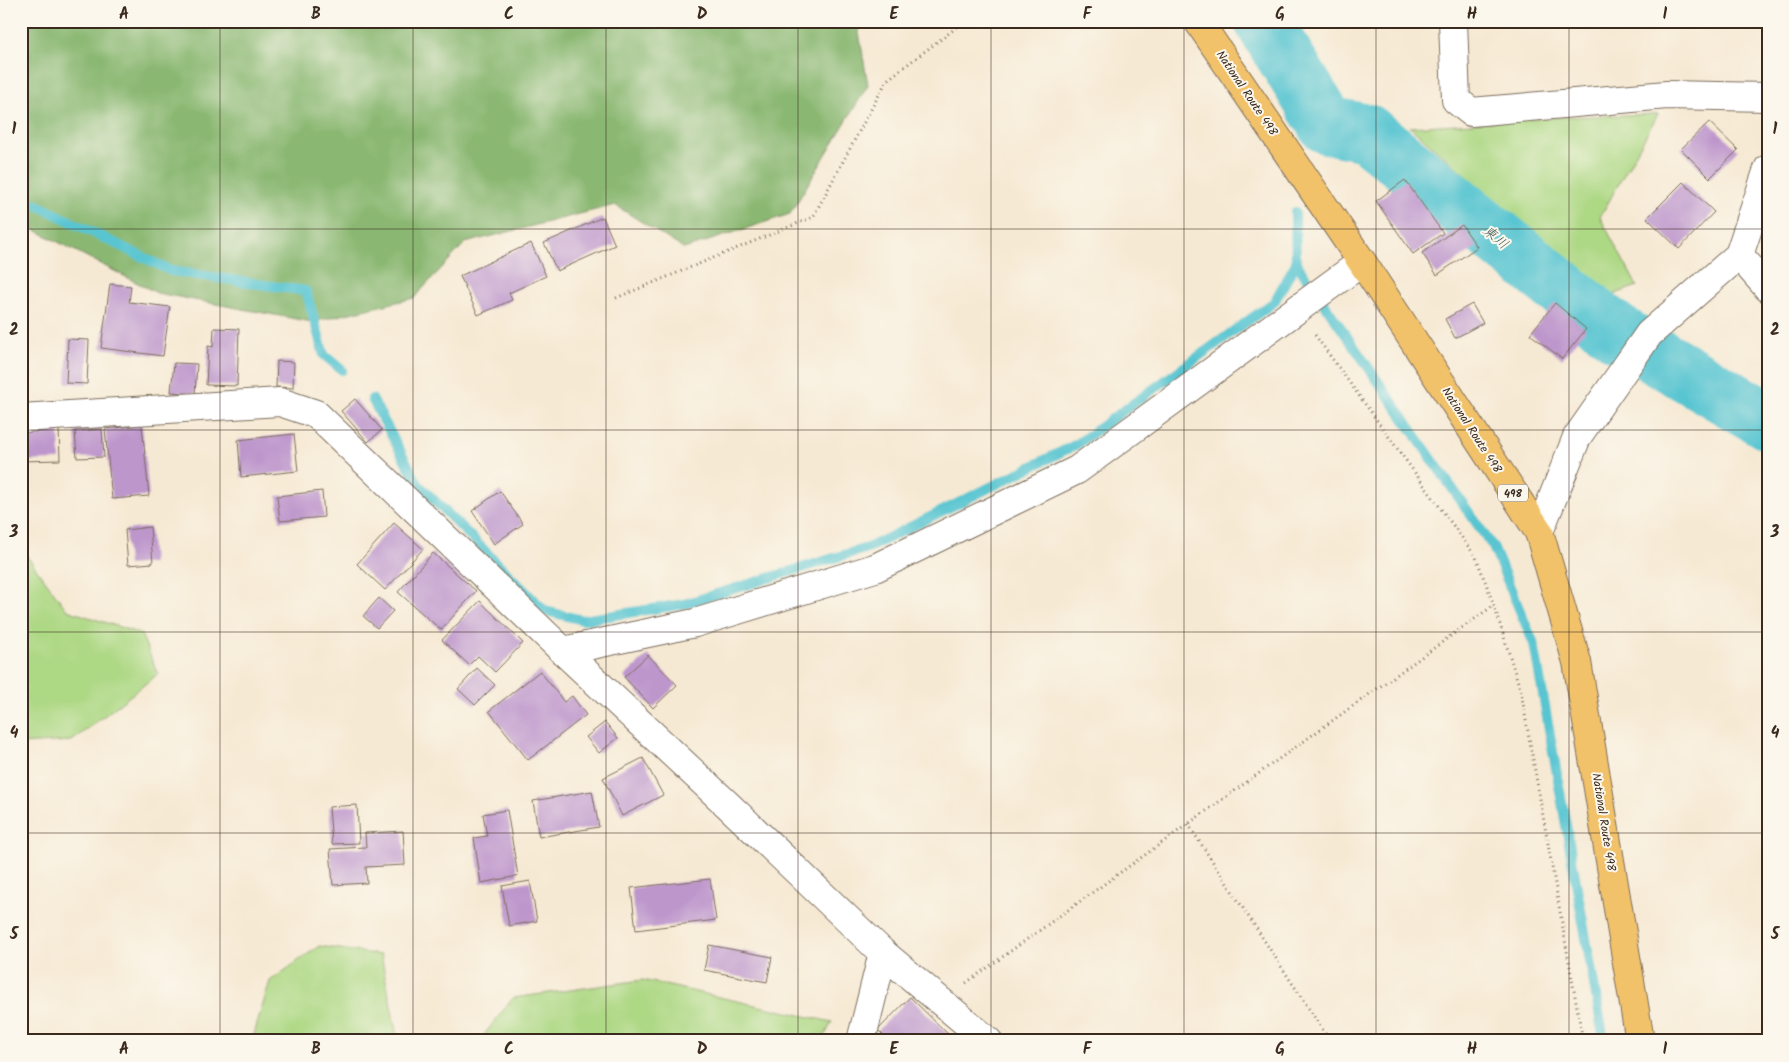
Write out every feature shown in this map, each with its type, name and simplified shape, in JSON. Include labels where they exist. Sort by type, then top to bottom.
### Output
[{"type":"highway","name":"National Route 498","points":[[1198,21],[1362,262],[1539,532],[1577,662],[1640,1041]]},
{"type":"street","points":[[1453,21],[1456,100],[1471,112],[1667,95],[1768,97]]},
{"type":"street","points":[[1539,532],[1577,437],[1649,334],[1739,255],[1768,169]]},
{"type":"street","points":[[1739,255],[1768,288]]},
{"type":"street","points":[[563,651],[695,623],[876,568],[1077,470],[1362,262]]},
{"type":"street","points":[[21,418],[280,402],[316,414],[563,651],[883,953],[988,1041]]},
{"type":"street","points":[[861,1041],[883,953]]},
{"type":"path","points":[[616,298],[813,217],[887,80],[965,21]]},
{"type":"path","points":[[1297,310],[1476,557],[1494,605],[1521,692],[1583,1041]]},
{"type":"path","points":[[942,1001],[1494,605]]},
{"type":"path","points":[[1188,824],[1330,1041]]},
{"type":"green space","points":[[21,21],[857,21],[868,85],[790,214],[684,249],[615,205],[465,243],[414,298],[312,322],[157,293],[29,227],[21,217]]},
{"type":"green space","points":[[1658,114],[1600,217],[1637,286],[1610,296],[1552,250],[1410,127],[1565,117]]},
{"type":"green space","points":[[21,548],[67,610],[141,634],[158,674],[72,741],[21,744]]},
{"type":"green space","points":[[319,946],[381,955],[398,1041],[252,1041],[270,981]]},
{"type":"green space","points":[[642,980],[832,1022],[822,1041],[479,1041],[513,998]]},
{"type":"building","points":[[1709,122],[1738,150],[1710,178],[1681,149]]},
{"type":"building","points":[[1405,180],[1443,233],[1413,254],[1376,201]]},
{"type":"building","points":[[1683,182],[1714,212],[1679,249],[1647,218]]},
{"type":"building","points":[[603,217],[615,245],[557,271],[544,243]]},
{"type":"building","points":[[1462,225],[1477,247],[1437,275],[1422,253]]},
{"type":"building","points":[[531,243],[546,276],[509,293],[512,300],[478,315],[460,276]]},
{"type":"building","points":[[21,251],[27,252],[22,290],[21,290]]},
{"type":"building","points":[[110,284],[131,286],[129,302],[170,307],[163,356],[101,348]]},
{"type":"building","points":[[1555,303],[1586,329],[1562,359],[1530,334]]},
{"type":"building","points":[[1472,304],[1483,323],[1455,338],[1445,319]]},
{"type":"building","points":[[214,328],[239,329],[237,386],[206,385],[208,346],[213,347]]},
{"type":"building","points":[[68,339],[89,340],[87,384],[66,383]]},
{"type":"building","points":[[277,361],[294,362],[293,388],[276,387]]},
{"type":"building","points":[[174,363],[197,364],[195,394],[171,392]]},
{"type":"building","points":[[355,399],[382,430],[368,442],[341,411]]},
{"type":"building","points":[[142,425],[149,496],[112,499],[105,429]]},
{"type":"building","points":[[59,429],[60,460],[21,461],[21,431]]},
{"type":"building","points":[[102,429],[104,457],[77,458],[75,431]]},
{"type":"building","points":[[294,434],[298,471],[241,477],[238,440]]},
{"type":"building","points":[[322,491],[324,517],[280,521],[277,496]]},
{"type":"building","points":[[500,491],[523,524],[494,544],[472,511]]},
{"type":"building","points":[[394,523],[423,549],[385,590],[357,564]]},
{"type":"building","points":[[150,527],[153,563],[128,565],[125,530]]},
{"type":"building","points":[[433,553],[476,591],[441,630],[398,592]]},
{"type":"building","points":[[379,598],[393,611],[377,628],[363,616]]},
{"type":"building","points":[[480,601],[523,643],[495,672],[478,656],[469,665],[442,640]]},
{"type":"building","points":[[648,655],[677,685],[653,708],[624,677]]},
{"type":"building","points":[[477,668],[495,685],[475,705],[458,689]]},
{"type":"building","points":[[540,671],[564,702],[572,696],[586,715],[528,760],[489,711]]},
{"type":"building","points":[[605,722],[618,738],[599,753],[586,737]]},
{"type":"building","points":[[643,758],[663,795],[622,816],[603,778]]},
{"type":"building","points":[[592,791],[599,827],[539,837],[533,801]]},
{"type":"building","points":[[357,805],[359,843],[332,844],[329,807]]},
{"type":"building","points":[[507,810],[518,876],[481,883],[474,838],[487,836],[483,814]]},
{"type":"building","points":[[403,831],[405,865],[366,867],[367,883],[333,885],[330,849],[366,847],[365,833]]},
{"type":"building","points":[[710,879],[716,920],[636,930],[631,888]]},
{"type":"building","points":[[530,881],[537,921],[509,926],[502,886]]},
{"type":"building","points":[[709,945],[772,957],[767,982],[704,970]]},
{"type":"building","points":[[910,997],[951,1037],[948,1041],[889,1041],[878,1030]]},
{"type":"waterway","name":"東川","points":[[1263,21],[1327,125],[1367,133],[1616,332],[1768,421]]},
{"type":"waterway","points":[[21,197],[171,271],[306,291],[324,355],[342,370]]},
{"type":"waterway","points":[[372,399],[418,484],[545,611],[583,620],[684,604],[870,547],[1077,444],[1274,302],[1296,263],[1295,212]]},
{"type":"waterway","points":[[1296,263],[1493,547],[1534,644],[1604,1041]]}]
